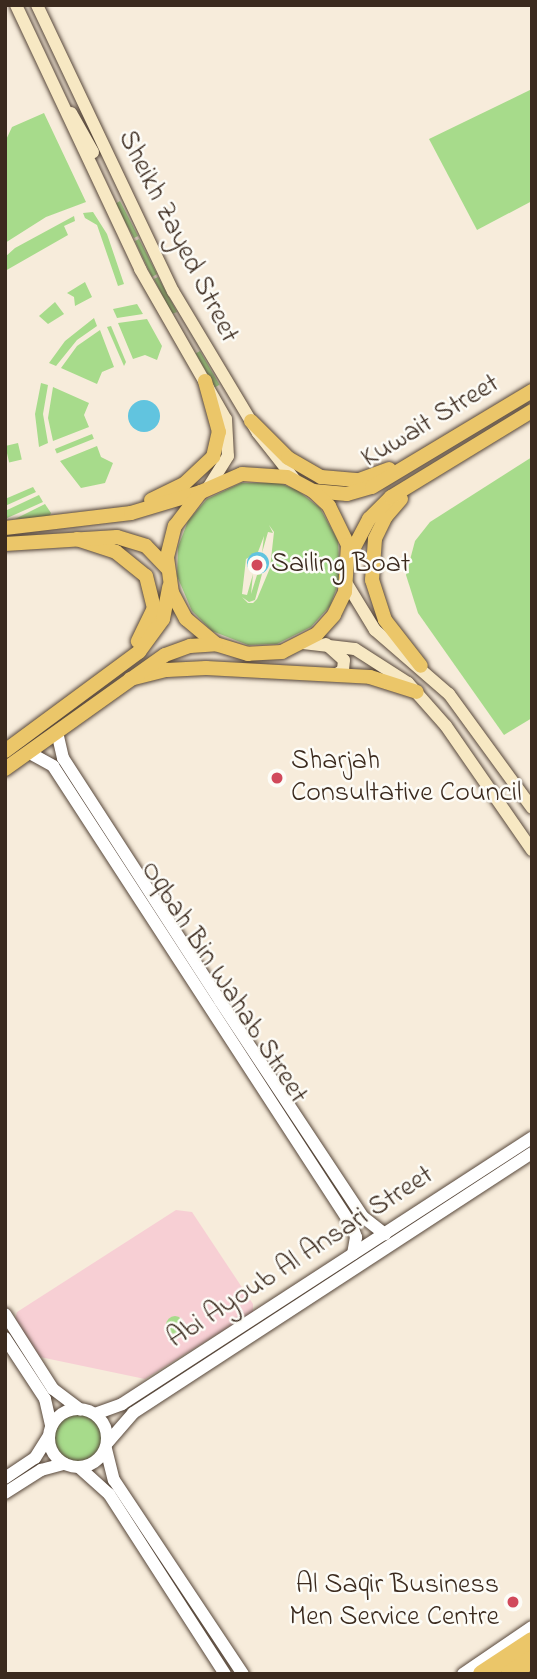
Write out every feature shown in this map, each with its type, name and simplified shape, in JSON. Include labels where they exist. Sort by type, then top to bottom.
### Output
[{"type":"highway","points":[[469,1671],[530,1651]]},
{"type":"highway","points":[[510,1674],[530,1651]]},
{"type":"main road","name":"Sheikh Zayed Street","points":[[16,5],[154,296],[205,381],[229,432],[223,467],[205,489]]},
{"type":"main road","name":"Sheikh Zayed Street","points":[[37,5],[173,291],[251,421],[295,480]]},
{"type":"main road","points":[[63,106],[79,122],[92,151],[99,153],[103,148]]},
{"type":"main road","points":[[94,520],[170,492],[208,464],[219,432],[205,381]]},
{"type":"main road","name":"Kuwait Street","points":[[313,491],[339,494],[364,490],[532,391]]},
{"type":"main road","points":[[495,433],[493,423],[515,401]]},
{"type":"main road","name":"Kuwait Street","points":[[349,556],[376,511],[424,476],[532,411]]},
{"type":"main road","points":[[251,421],[295,464],[330,480],[359,480],[414,462]]},
{"type":"main road","points":[[5,528],[94,520],[205,489],[251,473],[295,480],[313,491],[335,514],[349,556],[347,584],[329,622],[303,643]]},
{"type":"main road","points":[[424,476],[382,522],[371,569],[380,611],[421,666],[457,705],[532,808]]},
{"type":"main road","points":[[5,751],[113,672],[159,628],[175,526],[205,489]]},
{"type":"main road","points":[[5,544],[107,536],[137,542],[168,576],[186,619],[216,644]]},
{"type":"main road","points":[[77,539],[125,556],[146,576],[152,589],[154,608],[149,626],[113,672]]},
{"type":"main road","points":[[347,584],[376,631],[421,666]]},
{"type":"main road","points":[[5,769],[173,651],[216,644],[259,654],[303,643],[326,644],[377,660],[417,692],[446,726],[532,850]]},
{"type":"main road","points":[[326,644],[344,660],[343,670],[335,675]]},
{"type":"main road","points":[[130,679],[193,668],[379,678],[417,692]]},
{"type":"street","name":"Oqbah Bin Wahab Street","points":[[57,732],[63,758],[366,1222],[384,1234]]},
{"type":"street","name":"Oqbah Bin Wahab Street","points":[[28,752],[50,762],[352,1226],[356,1237],[353,1254]]},
{"type":"street","points":[[95,832],[100,828],[119,843]]},
{"type":"street","name":"Abi Ayoub Al Ansari Street","points":[[95,1414],[122,1404],[532,1138]]},
{"type":"street","points":[[301,1148],[314,1156],[321,1153]]},
{"type":"street","name":"Abi Ayoub Al Ansari Street","points":[[107,1446],[133,1413],[532,1153]]},
{"type":"street","points":[[5,1314],[53,1389],[80,1409],[95,1414],[105,1426],[114,1479],[243,1674]]},
{"type":"street","points":[[5,1338],[45,1399],[54,1455],[64,1464],[80,1468],[109,1494],[225,1674]]},
{"type":"street","points":[[5,1478],[35,1458],[60,1415],[80,1409]]},
{"type":"street","points":[[80,1468],[99,1460],[107,1446]]},
{"type":"street","points":[[5,1493],[36,1473],[64,1464]]},
{"type":"street","points":[[469,1671],[532,1627]]},
{"type":"shaded area","points":[[176,1210],[192,1212],[253,1304],[253,1312],[145,1379],[40,1357],[15,1319],[17,1312]]},
{"type":"green space","points":[[532,89],[532,201],[477,230],[429,139]]},
{"type":"green space","points":[[44,113],[86,202],[46,217],[5,243],[5,142],[12,127]]},
{"type":"green space","points":[[120,201],[138,236],[134,238],[115,204]]},
{"type":"green space","points":[[93,212],[107,234],[124,284],[118,286],[97,225],[85,218],[83,213]]},
{"type":"green space","points":[[74,216],[75,221],[64,226],[68,235],[5,271],[5,257],[15,248]]},
{"type":"green space","points":[[139,239],[157,274],[152,277],[135,241]]},
{"type":"green space","points":[[158,277],[177,312],[172,314],[154,279]]},
{"type":"green space","points":[[85,282],[92,297],[75,306],[74,297],[67,293]]},
{"type":"green space","points":[[55,302],[64,314],[48,324],[39,316]]},
{"type":"green space","points":[[137,304],[143,314],[117,318],[113,309]]},
{"type":"green space","points":[[94,318],[97,326],[77,340],[56,366],[49,363],[65,341]]},
{"type":"green space","points":[[147,319],[162,346],[157,360],[145,355],[133,359],[118,323]]},
{"type":"green space","points":[[111,326],[126,362],[124,366],[107,327]]},
{"type":"green space","points":[[100,330],[114,367],[102,372],[97,384],[61,368],[77,346]]},
{"type":"green space","points":[[200,351],[219,385],[215,387],[196,354]]},
{"type":"green space","points":[[41,383],[48,385],[43,414],[48,443],[39,447],[35,414]]},
{"type":"green space","points":[[53,387],[89,403],[84,415],[89,427],[53,441],[48,418]]},
{"type":"green space","points":[[92,434],[94,439],[57,454],[55,449]]},
{"type":"green space","points":[[18,443],[22,460],[9,462],[5,446]]},
{"type":"green space","points":[[97,446],[101,457],[113,463],[105,483],[81,488],[60,461]]},
{"type":"green space","points":[[532,457],[532,718],[504,735],[418,613],[406,575],[415,541],[430,522]]},
{"type":"green space","points":[[241,483],[279,483],[297,490],[320,508],[338,541],[340,579],[330,606],[311,627],[277,644],[248,645],[212,631],[192,611],[177,576],[178,547],[188,521],[207,499]],"holes":[[[269,525],[274,532],[270,568],[257,599],[253,603],[248,603],[242,597],[249,602],[255,600],[262,574],[257,575],[251,594],[253,574],[247,595],[242,594],[246,559],[258,552],[264,536],[262,553],[268,532],[273,533]]]},
{"type":"green space","points":[[33,487],[36,492],[5,506],[5,499]]},
{"type":"green space","points":[[39,495],[43,502],[5,519],[5,511]]},
{"type":"green space","points":[[45,504],[51,513],[49,517],[15,519]]},
{"type":"green space","points":[[175,1316],[181,1319],[184,1325],[181,1331],[175,1334],[169,1331],[166,1325],[169,1319]]},
{"type":"green space","points":[[78,1413],[95,1421],[103,1438],[95,1455],[78,1463],[61,1455],[53,1438],[61,1421]]},
{"type":"water","points":[[144,400],[156,404],[160,416],[156,428],[144,432],[132,428],[128,416],[132,404]]},
{"type":"water","points":[[258,552],[268,559],[269,563],[262,573],[258,574],[248,567],[247,563],[254,553]]},
{"type":"place","name":"Sailing Boat","points":[[257,565]]},
{"type":"place","name":"Sharjah Consultative Council","points":[[277,778]]},
{"type":"place","name":"Al Saqir Business Men Service Centre","points":[[513,1602]]}]
